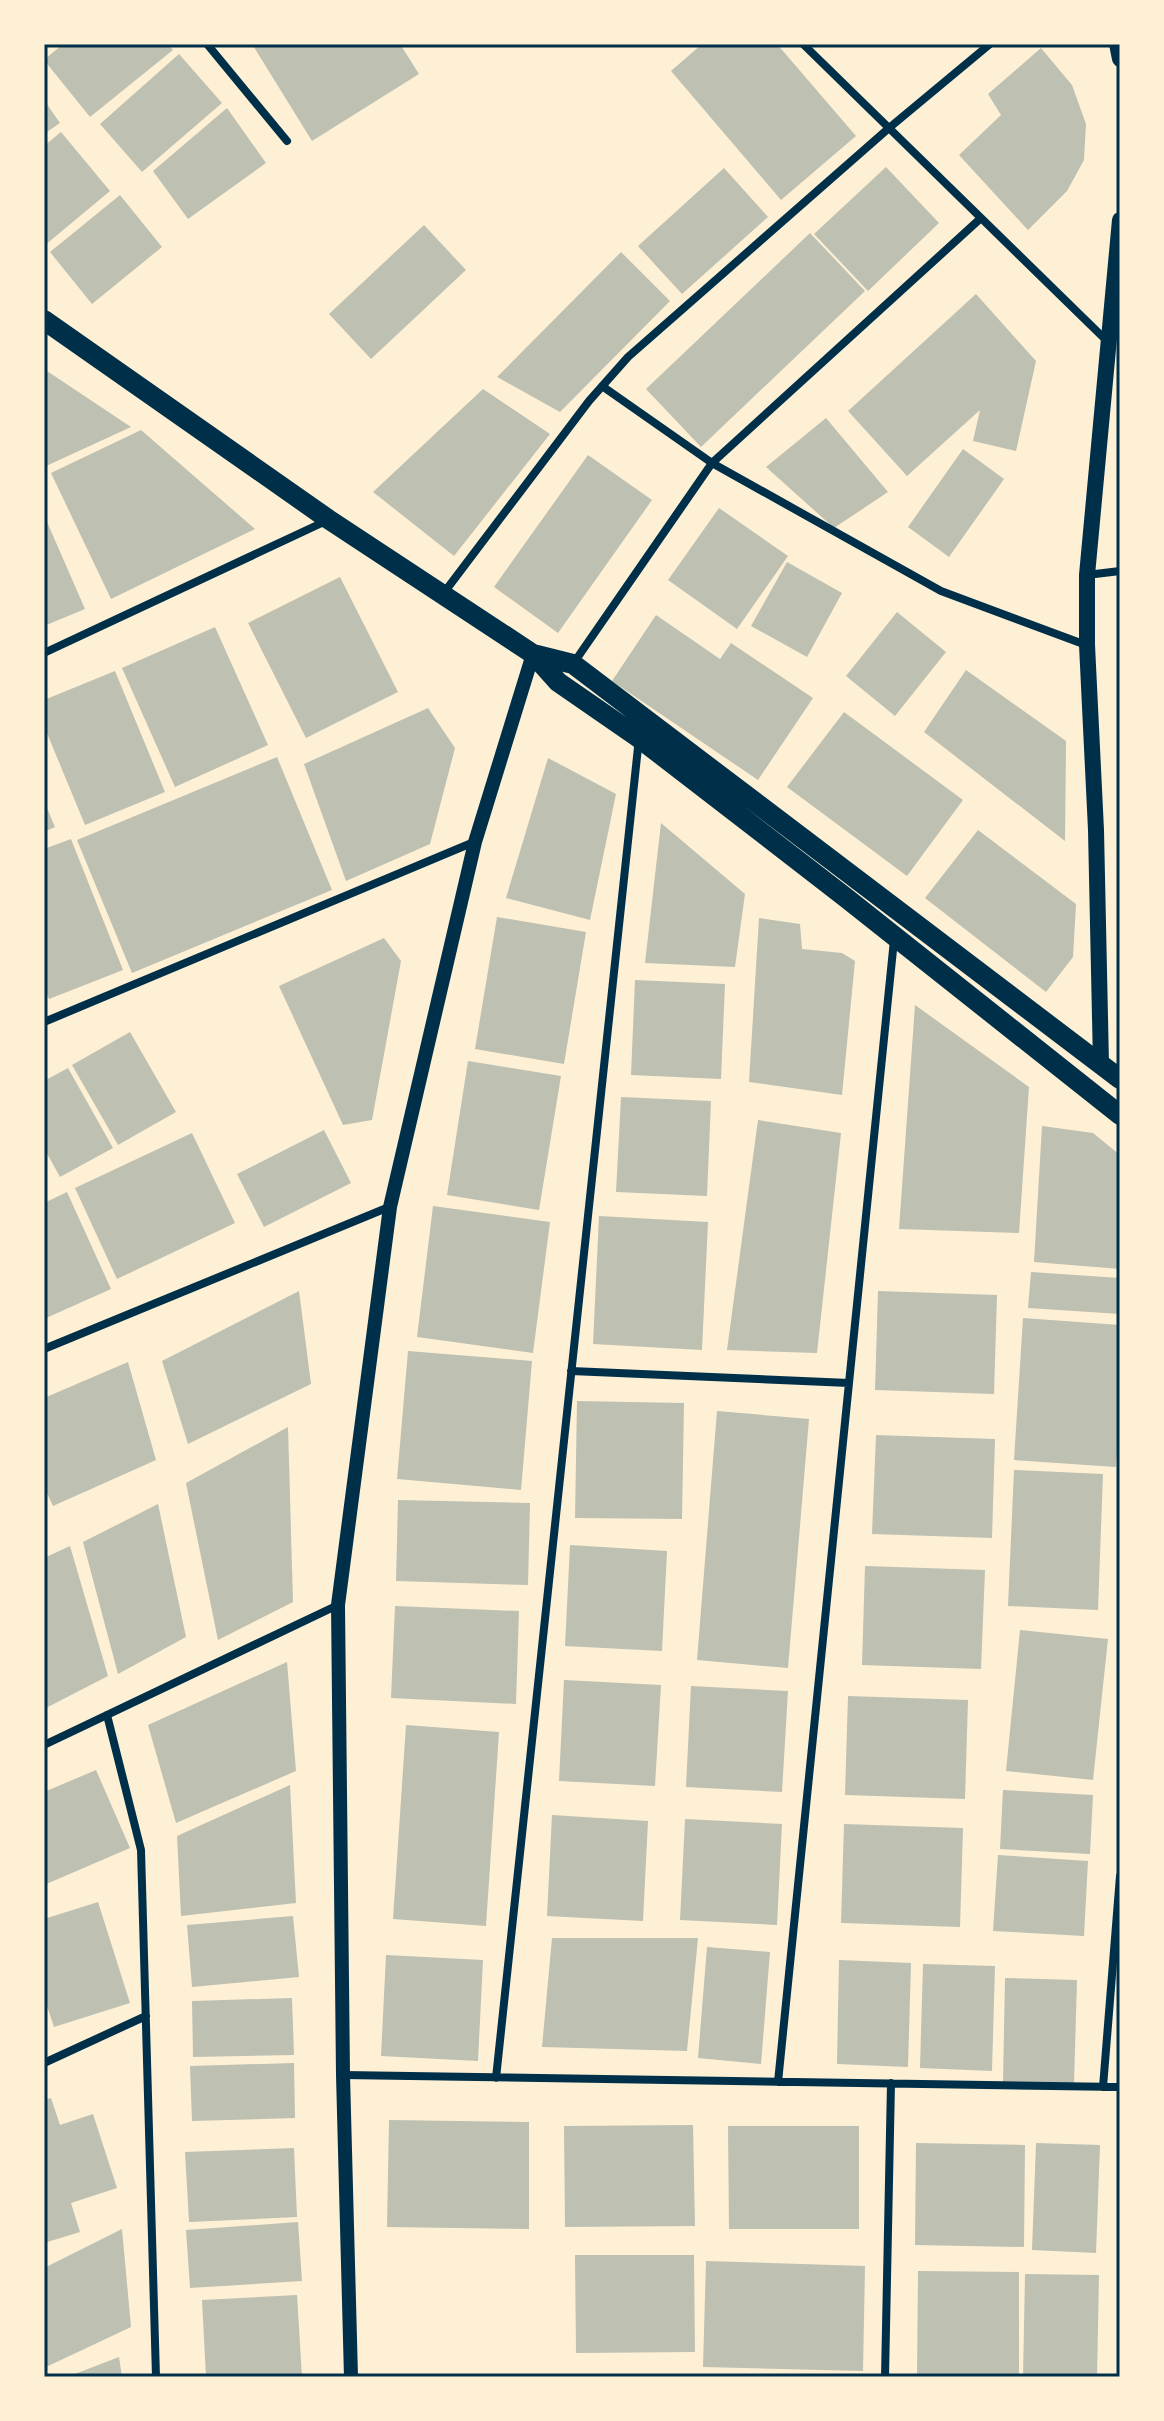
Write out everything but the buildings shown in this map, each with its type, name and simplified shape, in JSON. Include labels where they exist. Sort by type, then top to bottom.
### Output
[{"type":"main road","points":[[1117,44],[1120,59]]},
{"type":"main road","points":[[1101,1064],[1087,575],[1120,220]]},
{"type":"main road","points":[[44,320],[328,519],[533,654],[558,682],[639,738],[1120,1115]]},
{"type":"main road","points":[[533,654],[573,664],[1120,1079]]},
{"type":"street","points":[[207,44],[287,141]]},
{"type":"street","points":[[803,44],[1110,344]]},
{"type":"street","points":[[443,594],[602,386],[628,357],[889,128],[990,44]]},
{"type":"street","points":[[573,664],[712,463],[981,218]]},
{"type":"street","points":[[602,386],[712,463],[941,591],[1087,645]]},
{"type":"street","points":[[44,653],[328,519]]},
{"type":"street","points":[[1087,575],[1120,571]]},
{"type":"street","points":[[351,2377],[343,2075],[338,1605],[390,1207],[475,842],[533,654]]},
{"type":"street","points":[[496,2078],[639,738]]},
{"type":"street","points":[[44,1022],[475,842]]},
{"type":"street","points":[[778,2082],[895,936]]},
{"type":"street","points":[[44,1349],[390,1207]]},
{"type":"street","points":[[571,1371],[849,1383]]},
{"type":"street","points":[[44,1745],[338,1605]]},
{"type":"street","points":[[107,1715],[141,1850],[156,2377]]},
{"type":"street","points":[[1103,2087],[1120,1876]]},
{"type":"street","points":[[44,2063],[146,2016]]},
{"type":"street","points":[[343,2075],[1120,2087]]},
{"type":"street","points":[[885,2377],[891,2083]]}]
